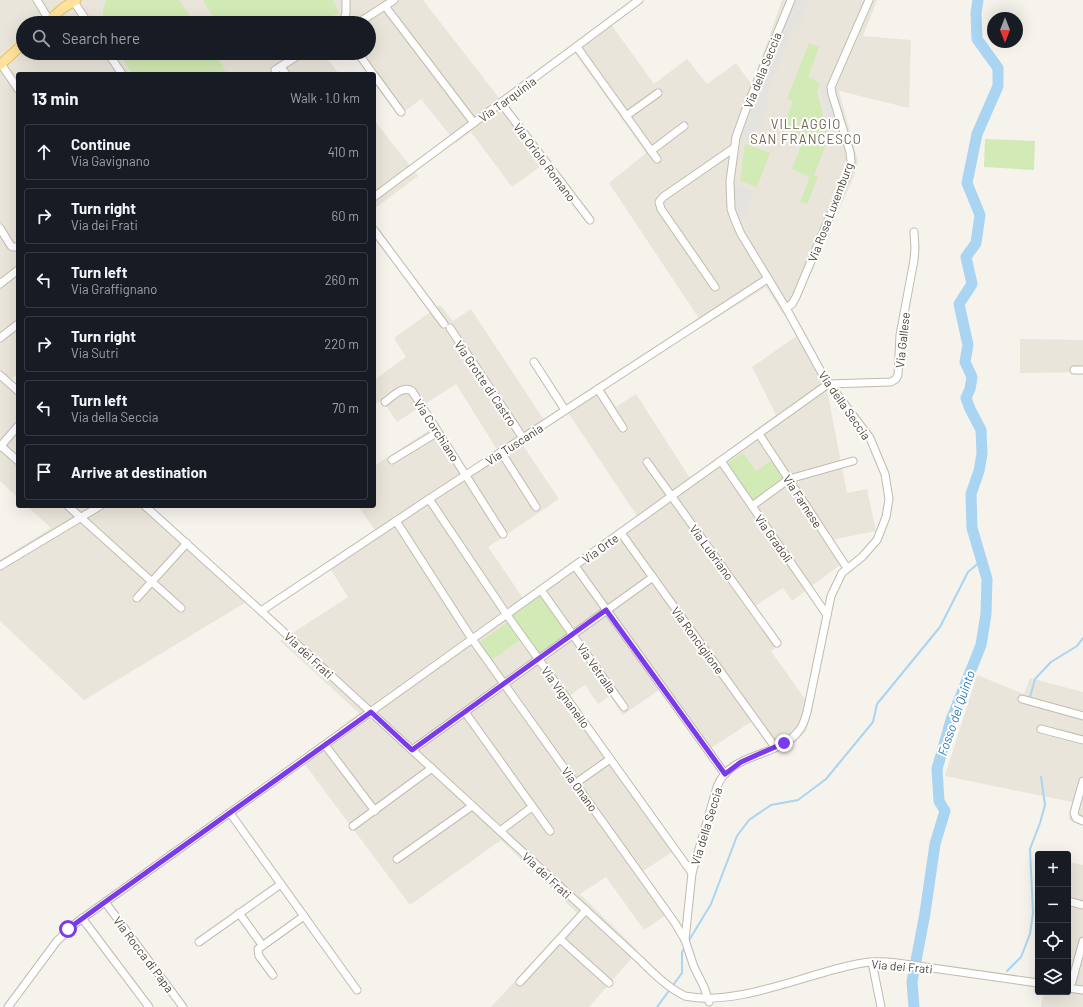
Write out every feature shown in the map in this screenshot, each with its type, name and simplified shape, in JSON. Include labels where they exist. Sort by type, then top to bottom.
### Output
[{"type":"main road","points":[[55,16],[75,1]]},
{"type":"main road","points":[[1,65],[16,51]]},
{"type":"street","points":[[37,0],[44,16]]},
{"type":"street","points":[[345,16],[346,0]]},
{"type":"street","points":[[369,16],[394,0]]},
{"type":"street","name":"Via Tarquinia","points":[[376,192],[474,123],[639,0]]},
{"type":"street","name":"Via della Seccia","points":[[709,1002],[704,987],[695,970],[685,940],[692,873],[717,788],[725,774],[741,762],[775,747],[800,730],[804,722],[830,599],[834,588],[841,574],[864,554],[879,536],[889,502],[883,470],[868,435],[828,384],[786,308],[767,279],[740,232],[733,217],[730,186],[734,148],[738,130],[791,0]]},
{"type":"street","name":"Via Rosa Luxemburg","points":[[786,308],[796,297],[850,168],[850,152],[831,87],[869,0]]},
{"type":"street","points":[[75,1],[84,16]]},
{"type":"street","points":[[385,6],[474,123]]},
{"type":"street","points":[[577,47],[657,159]]},
{"type":"street","points":[[113,60],[121,72]]},
{"type":"street","points":[[283,72],[278,68],[291,60]]},
{"type":"street","points":[[363,60],[372,72]]},
{"type":"street","points":[[1,65],[16,86]]},
{"type":"street","points":[[376,78],[401,112]]},
{"type":"street","points":[[626,116],[658,93]]},
{"type":"street","name":"Via Oriolo Romano","points":[[501,103],[590,220]]},
{"type":"street","points":[[651,151],[684,126]]},
{"type":"street","points":[[715,287],[660,208],[660,202],[663,197],[734,148]]},
{"type":"street","points":[[0,228],[12,247],[16,247]]},
{"type":"street","name":"Via Gallese","points":[[828,384],[891,382],[897,378],[900,338],[915,256],[914,232]]},
{"type":"street","name":"Via Grotte di Castro","points":[[376,233],[447,326],[523,438]]},
{"type":"street","points":[[0,284],[16,272]]},
{"type":"street","name":"Via Tuscania","points":[[261,610],[767,279]]},
{"type":"street","points":[[0,338],[16,326]]},
{"type":"street","points":[[534,362],[565,410]]},
{"type":"street","points":[[1074,370],[1083,370]]},
{"type":"street","points":[[0,375],[16,389]]},
{"type":"street","name":"Via Orte","points":[[8,1007],[57,941],[67,930],[82,918],[828,384]]},
{"type":"street","points":[[598,389],[623,428]]},
{"type":"street","name":"Via Corchiano","points":[[385,402],[403,390],[411,390],[503,534]]},
{"type":"street","points":[[16,428],[0,446],[16,459]]},
{"type":"street","points":[[392,460],[438,432]]},
{"type":"street","name":"Via Farnese","points":[[759,434],[847,568]]},
{"type":"street","points":[[501,452],[536,507]]},
{"type":"street","name":"Via Gradoli","points":[[721,461],[827,615]]},
{"type":"street","points":[[752,506],[789,479],[853,461]]},
{"type":"street","name":"Via Lubriano","points":[[647,462],[777,643]]},
{"type":"street","name":"Via Vignanello","points":[[429,499],[507,615],[692,873]]},
{"type":"street","points":[[70,508],[181,608]]},
{"type":"street","points":[[0,566],[96,508]]},
{"type":"street","name":"Via dei Frati","points":[[147,508],[261,610],[472,806],[666,983],[694,1001],[722,1005],[756,996],[842,968],[872,962],[892,962],[1035,983]]},
{"type":"street","name":"Via Onano","points":[[396,521],[472,639],[503,684],[676,923],[685,940]]},
{"type":"street","name":"Via Ronciglione","points":[[621,533],[775,747]]},
{"type":"street","points":[[137,598],[187,544]]},
{"type":"street","points":[[575,566],[725,774]]},
{"type":"street","points":[[412,750],[653,576]]},
{"type":"street","name":"Via Vetralla","points":[[541,590],[624,707]]},
{"type":"street","points":[[1022,699],[1083,716]]},
{"type":"street","points":[[465,712],[550,831]]},
{"type":"street","points":[[1041,729],[1083,740]]},
{"type":"street","points":[[325,745],[374,811]]},
{"type":"street","points":[[576,783],[610,759]]},
{"type":"street","points":[[353,826],[432,768]]},
{"type":"street","points":[[1083,781],[1074,813],[1076,818],[1083,821]]},
{"type":"street","points":[[397,859],[472,806]]},
{"type":"street","points":[[500,831],[532,807]]},
{"type":"street","points":[[230,813],[357,990]]},
{"type":"street","points":[[199,942],[281,884]]},
{"type":"street","name":"Via Rocca di Papa","points":[[105,902],[183,1007]]},
{"type":"street","points":[[1071,902],[1083,905]]},
{"type":"street","points":[[520,982],[586,910]]},
{"type":"street","points":[[240,913],[260,942]]},
{"type":"street","points":[[273,975],[258,955],[258,949],[304,916]]},
{"type":"street","points":[[82,918],[148,1007]]},
{"type":"street","points":[[560,939],[608,983]]},
{"type":"street","points":[[1071,982],[1083,940]]},
{"type":"street","points":[[872,962],[881,1007]]},
{"type":"street","points":[[1071,985],[1083,990]]},
{"type":"shaded area","points":[[0,0],[423,0],[548,161],[512,187],[471,132],[456,143],[421,99],[400,115],[376,82],[376,72],[369,72],[360,60],[376,60],[376,16],[16,16],[16,60],[328,60],[337,72],[16,72],[16,375],[11,379],[16,384],[16,496],[0,481]]},
{"type":"shaded area","points":[[782,0],[877,0],[863,36],[911,40],[909,108],[839,91],[858,161],[855,174],[796,305],[783,314],[766,287],[704,326],[609,183],[646,153],[572,49],[608,20],[654,84],[687,59],[707,84],[736,63],[752,85]]},
{"type":"shaded area","points":[[794,0],[810,0],[800,25],[795,24],[765,98],[770,101],[754,143],[740,137]]},
{"type":"shaded area","points":[[824,84],[836,88],[850,140],[832,133],[821,92]]},
{"type":"shaded area","points":[[376,123],[418,176],[376,208]]},
{"type":"shaded area","points":[[735,184],[754,191],[744,219],[739,222],[734,205]]},
{"type":"shaded area","points":[[440,305],[453,321],[471,309],[548,426],[522,444],[559,499],[488,547],[523,598],[637,516],[565,408],[601,384],[616,407],[636,394],[690,478],[776,415],[752,367],[798,335],[827,390],[847,493],[867,489],[876,531],[831,540],[845,561],[792,601],[783,588],[755,606],[782,643],[771,651],[812,709],[806,731],[792,746],[774,753],[751,722],[705,752],[659,690],[623,715],[610,696],[598,704],[585,685],[569,696],[677,849],[643,871],[672,911],[644,930],[606,877],[580,894],[638,951],[589,1007],[491,1007],[578,914],[501,840],[410,905],[300,758],[359,713],[280,641],[348,597],[326,562],[375,530],[359,508],[376,508],[376,465],[437,425],[467,472],[498,451],[456,384],[397,422],[382,400],[376,404],[376,379],[406,357],[394,338]]},
{"type":"shaded area","points":[[1020,339],[1083,340],[1083,372],[1020,373]]},
{"type":"shaded area","points":[[29,508],[152,508],[253,598],[84,700],[0,621],[0,560],[51,528]]},
{"type":"shaded area","points":[[977,675],[1024,694],[1030,678],[1083,692],[1083,825],[1069,820],[1072,802],[945,776]]},
{"type":"shaded area","points":[[1071,863],[1083,865],[1083,1007],[1041,1007],[1043,995],[1071,995]]},
{"type":"shaded area","points":[[1035,963],[1035,992],[1033,992]]},
{"type":"green space","points":[[106,0],[179,0],[190,16],[103,16]]},
{"type":"green space","points":[[203,0],[333,0],[339,13],[332,16],[212,16]]},
{"type":"green space","points":[[809,43],[819,47],[808,77],[820,83],[817,92],[829,137],[814,175],[818,177],[807,204],[800,202],[810,177],[792,169],[804,139],[782,129],[793,102],[787,99]]},
{"type":"green space","points":[[123,60],[219,60],[225,72],[132,72]]},
{"type":"green space","points":[[985,139],[1035,141],[1034,170],[984,167]]},
{"type":"green space","points":[[745,144],[770,153],[757,187],[740,181]]},
{"type":"green space","points":[[743,453],[756,471],[773,460],[787,480],[753,504],[725,465]]},
{"type":"green space","points":[[541,596],[568,635],[538,656],[511,617]]},
{"type":"green space","points":[[508,622],[520,640],[490,661],[477,644]]},
{"type":"waterway","name":"Fosso del Quinto","points":[[914,1007],[912,982],[925,913],[935,844],[945,811],[939,801],[937,769],[951,720],[981,645],[986,614],[987,579],[972,528],[971,494],[979,471],[982,454],[981,430],[966,398],[970,389],[972,377],[965,362],[968,345],[959,304],[972,284],[966,257],[976,243],[980,215],[967,183],[977,134],[998,86],[998,68],[977,39],[976,13],[978,0]]},
{"type":"waterway","points":[[688,942],[711,904],[737,836],[749,820],[771,805],[798,800],[826,779],[873,722],[877,704],[940,627],[968,572],[981,561]]},
{"type":"waterway","points":[[1030,697],[1035,679],[1051,662],[1077,646],[1083,638]]},
{"type":"waterway","points":[[1007,971],[1021,957],[1030,934],[1033,913],[1030,849],[1045,805],[1041,777]]},
{"type":"waterway","points":[[657,1007],[682,973],[682,952],[685,947]]},
{"type":"district","name":"VILLAGGIO SAN FRANCESCO","points":[[806,132]]},
{"type":"route","points":[[68,929],[371,712],[412,750],[606,610],[725,774],[741,762],[784,743]]}]
